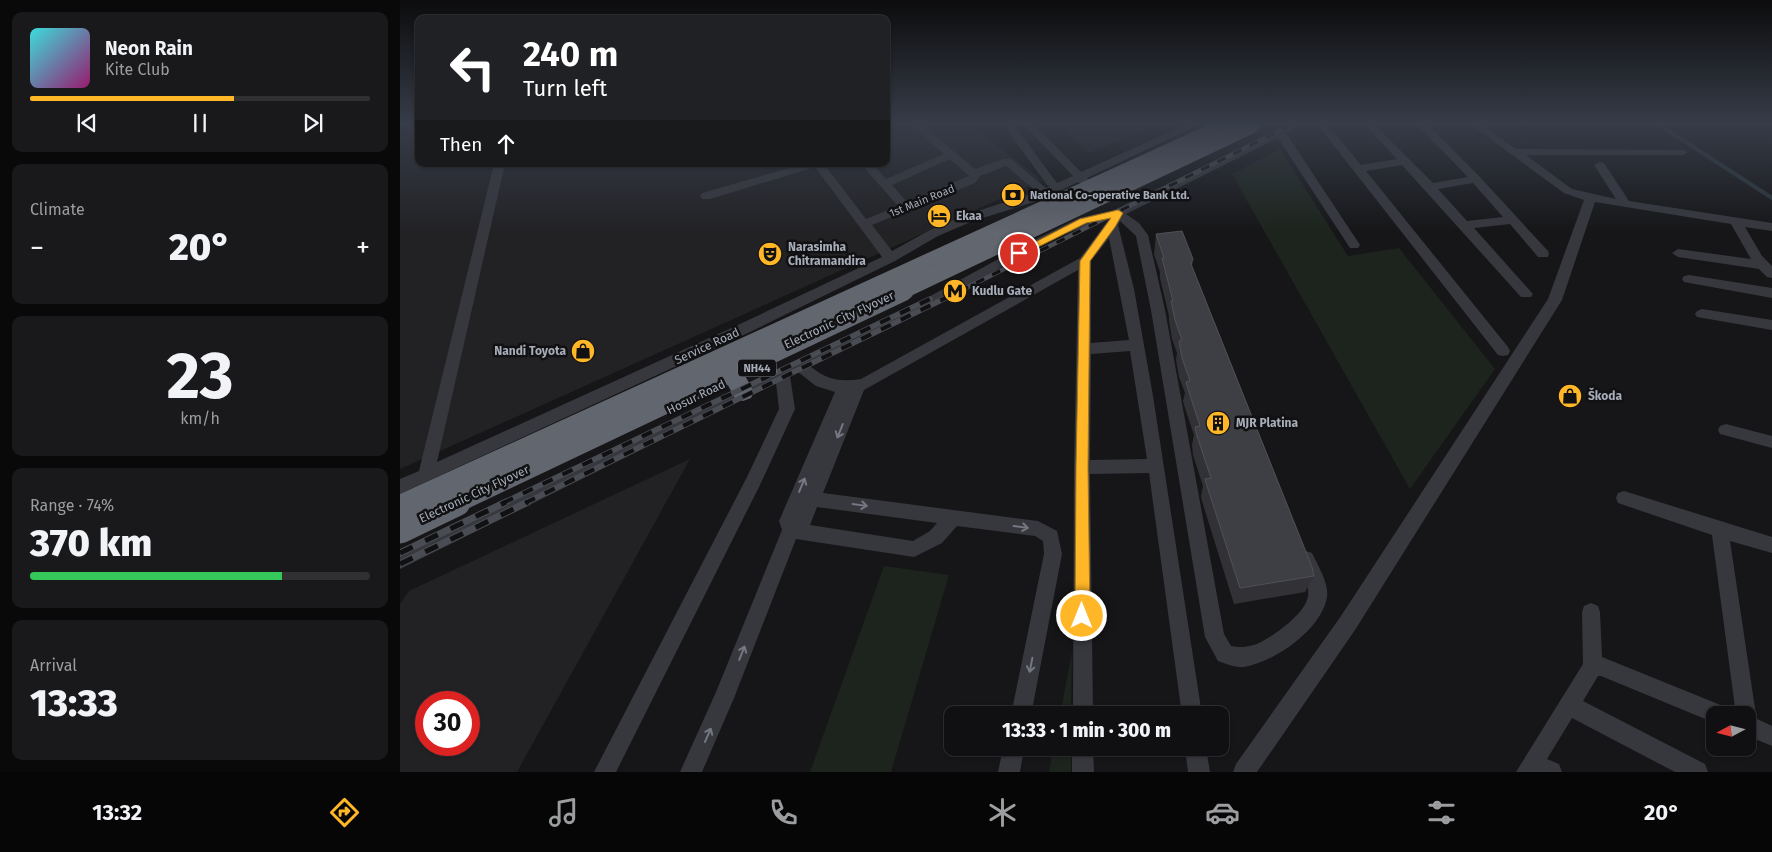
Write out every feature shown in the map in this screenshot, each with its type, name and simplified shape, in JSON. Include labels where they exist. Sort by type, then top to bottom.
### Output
[{"type":"highway","name":"Electronic City Flyover","points":[[400,515],[1156,160]]},
{"type":"highway","name":"Hosur Road","points":[[400,541],[739,385],[1158,160]]},
{"type":"highway","name":"Electronic City Flyover","points":[[400,530],[1176,160]]},
{"type":"highway","name":"Hosur Road","points":[[400,506],[1100,193],[1178,160]]},
{"type":"street","points":[[885,184],[942,160]]},
{"type":"street","points":[[956,160],[974,174]]},
{"type":"street","points":[[1035,160],[1052,183]]},
{"type":"street","points":[[1014,203],[1052,183],[1060,171],[1060,160]]},
{"type":"street","points":[[1062,160],[1100,193],[1142,235],[1158,310],[1215,637],[1225,654],[1241,658],[1254,655],[1285,639],[1305,619],[1317,599],[1315,583],[1301,547]]},
{"type":"street","points":[[1072,160],[1100,193],[1121,256],[1156,466],[1191,706]]},
{"type":"street","points":[[1083,706],[1082,467],[1085,261],[1100,193],[1145,160]]},
{"type":"street","points":[[1014,203],[1036,197],[1100,193],[1220,160]]},
{"type":"street","points":[[1298,160],[1354,245]]},
{"type":"street","points":[[1351,160],[1502,351]]},
{"type":"street","points":[[1458,160],[1543,254]]},
{"type":"street","points":[[1526,160],[1568,191],[1591,198],[1772,227]]},
{"type":"street","name":"1st Main Road","points":[[864,224],[971,181],[975,177],[974,174],[1007,161],[1041,190]]},
{"type":"street","points":[[1358,169],[1404,161],[1430,187],[1526,294]]},
{"type":"street","points":[[1600,165],[1625,204]]},
{"type":"street","points":[[426,476],[498,167]]},
{"type":"street","points":[[706,196],[804,167]]},
{"type":"street","points":[[820,167],[890,258]]},
{"type":"street","points":[[869,167],[905,207]]},
{"type":"street","points":[[1430,187],[1476,178]]},
{"type":"street","name":"Hosur Road","points":[[400,561],[739,385],[782,373],[936,299],[1023,250],[1083,221],[1100,193]]},
{"type":"street","points":[[1244,772],[1348,623],[1555,300],[1591,198]]},
{"type":"street","name":"Service Road","points":[[400,487],[745,328],[890,258],[934,234],[969,218],[1014,203]]},
{"type":"street","points":[[1464,226],[1513,220]]},
{"type":"street","points":[[1736,222],[1757,259],[1768,270]]},
{"type":"street","points":[[1678,253],[1768,270]]},
{"type":"street","points":[[799,365],[816,381],[851,387],[864,384],[1085,261]]},
{"type":"street","points":[[1689,279],[1772,293]]},
{"type":"street","points":[[1702,314],[1772,325]]},
{"type":"street","points":[[1084,348],[1136,345]]},
{"type":"street","points":[[605,772],[754,480],[787,409],[782,373]]},
{"type":"street","points":[[691,772],[724,698],[791,530],[802,522],[812,499],[851,387]]},
{"type":"street","points":[[791,530],[788,522],[794,505],[851,387]]},
{"type":"street","points":[[1726,430],[1772,442]]},
{"type":"street","points":[[1082,467],[1156,466]]},
{"type":"street","points":[[1624,498],[1772,545]]},
{"type":"street","points":[[812,499],[1038,529],[1051,537],[1053,554],[1023,706]]},
{"type":"street","points":[[791,530],[914,549],[936,537],[953,518]]},
{"type":"street","points":[[1720,530],[1745,706]]},
{"type":"street","points":[[1537,769],[1568,705],[1593,666],[1591,612]]},
{"type":"street","points":[[1593,666],[1601,666],[1706,709]]},
{"type":"street","points":[[1568,705],[1697,772]]},
{"type":"street","points":[[1756,729],[1772,736]]},
{"type":"street","points":[[1009,772],[1012,756]]},
{"type":"street","points":[[1083,756],[1083,772]]},
{"type":"street","points":[[1197,756],[1199,772]]},
{"type":"shaded area","points":[[400,160],[415,160],[415,167],[890,167],[890,160],[1016,160],[1042,180],[400,469]]},
{"type":"shaded area","points":[[1259,160],[1287,160],[1348,256],[1399,248],[1495,369],[1410,489],[1232,174]]},
{"type":"shaded area","points":[[690,459],[517,772],[400,772],[400,604],[409,591]]},
{"type":"shaded area","points":[[884,566],[949,575],[891,772],[810,772]]},
{"type":"shaded area","points":[[1072,652],[1071,706],[1062,706]]},
{"type":"shaded area","points":[[1052,756],[1071,756],[1071,772],[1049,772]]},
{"type":"building","name":"MJR Platina","points":[[1182,231],[1193,259],[1191,264],[1314,576],[1240,588],[1205,479],[1211,478],[1197,436],[1195,427],[1200,426],[1186,382],[1190,381],[1182,358],[1179,341],[1182,340],[1175,320],[1171,301],[1173,301],[1162,258],[1164,258],[1156,234]]},
{"type":"waterway","points":[[1714,160],[1772,198]]},
{"type":"railway","points":[[962,290],[1221,160]]},
{"type":"railway","points":[[525,503],[962,290]]},
{"type":"railway","points":[[503,503],[930,299]]},
{"type":"railway","points":[[400,553],[506,502]]},
{"type":"railway","points":[[400,564],[528,502]]},
{"type":"place","name":"National Co-operative Bank Ltd.","points":[[1013,195]]},
{"type":"place","name":"Ekaa","points":[[939,216]]},
{"type":"place","name":"Narasimha Chitramandira","points":[[770,254]]},
{"type":"place","name":"Kudlu Gate","points":[[955,291]]},
{"type":"place","name":"Nandi Toyota","points":[[583,351]]},
{"type":"place","name":"Škoda","points":[[1570,396]]},
{"type":"place","name":"MJR Platina","points":[[1218,423]]},
{"type":"route","points":[[1019,253],[1083,221],[1118,213],[1112,225],[1085,261],[1082,616]]}]
